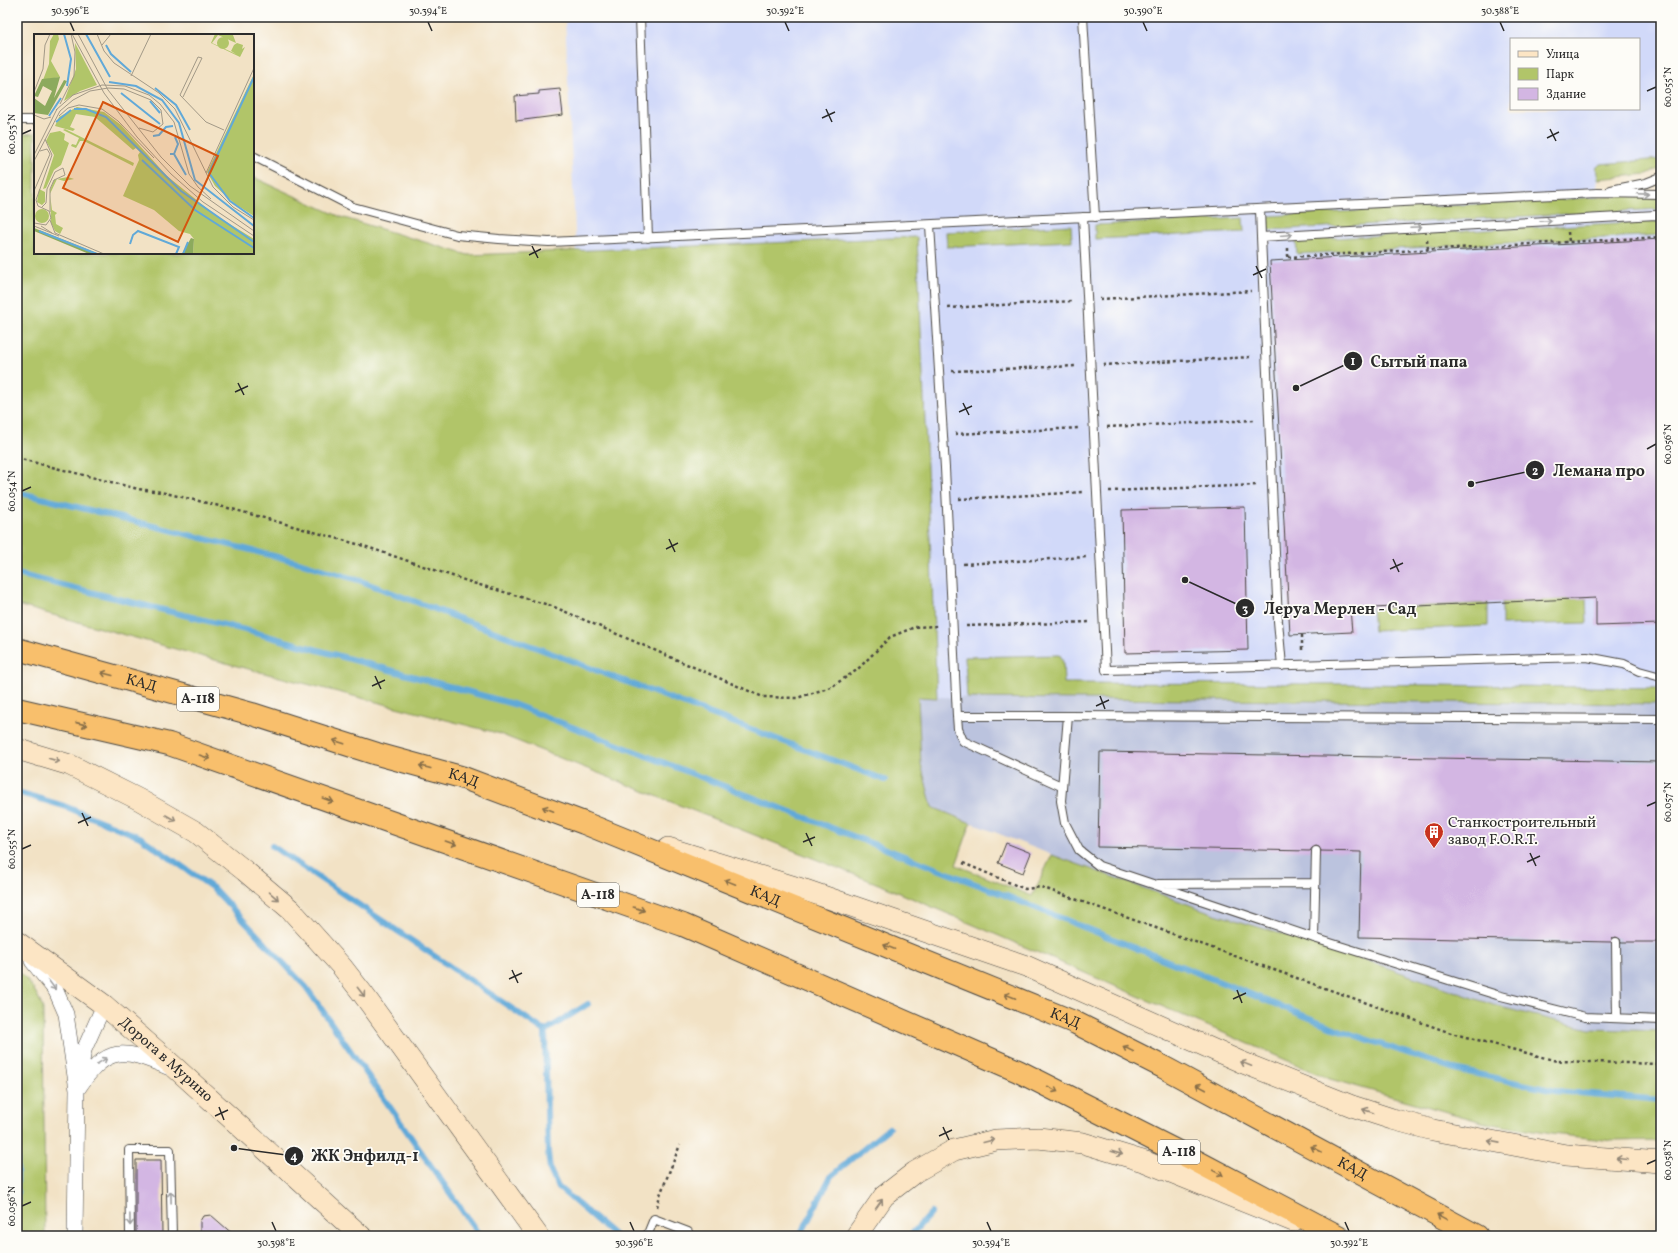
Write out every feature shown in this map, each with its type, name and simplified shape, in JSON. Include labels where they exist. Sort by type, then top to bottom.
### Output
[{"type":"highway","name":"КАД","points":[[17,649],[252,714],[377,754],[461,777],[584,823],[1076,1023],[1163,1067],[1476,1236]]},
{"type":"highway","name":"А-118","points":[[17,708],[169,744],[683,924],[1018,1071],[1187,1156],[1338,1236]]},
{"type":"main road","points":[[17,749],[70,765],[138,798],[189,828],[245,871],[291,910],[342,967],[363,994],[538,1236]]},
{"type":"main road","points":[[584,823],[805,890],[1026,966],[1241,1062],[1352,1106],[1392,1119],[1433,1130],[1566,1155],[1661,1162]]},
{"type":"main road","name":"Дорога в Мурино","points":[[17,942],[104,1005],[361,1236]]},
{"type":"main road","points":[[856,1236],[884,1196],[915,1172],[954,1150],[996,1140],[1038,1138],[1083,1143],[1146,1162],[1329,1236]]},
{"type":"street","points":[[17,945],[44,974],[56,991],[66,1014],[77,1090],[75,1236]]},
{"type":"street","points":[[77,1090],[84,1050],[104,1005]]},
{"type":"street","points":[[77,1090],[90,1071],[101,1061],[119,1053],[141,1056],[179,1071]]},
{"type":"lane","points":[[640,17],[648,238]]},
{"type":"lane","points":[[1083,17],[1095,217]]},
{"type":"lane","points":[[17,120],[34,120]]},
{"type":"lane","points":[[254,157],[353,207],[457,235],[499,239],[564,242],[1597,193],[1661,194]]},
{"type":"lane","points":[[1597,193],[1646,182],[1661,177]]},
{"type":"lane","points":[[1260,209],[1278,621],[1282,666]]},
{"type":"lane","points":[[1261,237],[1419,227],[1656,215],[1661,216]]},
{"type":"lane","points":[[1083,218],[1106,670],[1586,657],[1624,664],[1639,671],[1661,677]]},
{"type":"lane","points":[[930,225],[958,729],[963,741],[1061,786]]},
{"type":"lane","points":[[957,716],[1661,719]]},
{"type":"lane","points":[[1068,716],[1061,786],[1061,801],[1065,823],[1079,850],[1099,866],[1314,938],[1497,995],[1585,1017],[1661,1020]]},
{"type":"lane","points":[[1314,938],[1316,851]]},
{"type":"lane","points":[[1151,884],[1316,883]]},
{"type":"lane","points":[[1616,942],[1617,1018]]},
{"type":"lane","points":[[130,1236],[129,1150],[170,1150],[172,1236]]},
{"type":"lane","points":[[647,1236],[654,1219],[688,1232]]},
{"type":"path","points":[[1288,257],[1661,237]]},
{"type":"path","points":[[17,458],[138,488],[232,509],[364,546],[473,583],[552,606],[763,697],[797,698],[831,687],[857,670],[890,637],[915,627],[1103,622]]},
{"type":"path","points":[[950,564],[1100,557]]},
{"type":"path","points":[[963,863],[1024,890],[1041,887],[1451,1033],[1557,1061],[1661,1064]]},
{"type":"path","points":[[654,1219],[660,1194],[680,1145]]},
{"type":"shaded area","points":[[565,17],[1661,17],[1661,168],[1647,174],[1598,179],[1596,196],[1661,199],[1661,704],[937,698],[917,237],[576,251]]},
{"type":"shaded area","points":[[918,697],[1661,704],[1661,1031],[1589,1029],[1496,1006],[1351,955],[1215,914],[1052,855],[932,807],[921,764]]},
{"type":"green space","points":[[34,133],[34,254],[254,254],[254,177],[341,217],[468,255],[917,237],[937,698],[918,697],[921,764],[932,807],[971,823],[956,865],[1032,896],[1052,855],[1215,914],[1351,955],[1496,1006],[1589,1029],[1661,1031],[1661,1140],[1613,1141],[1552,1134],[1486,1123],[1330,1079],[886,887],[497,733],[233,665],[17,605],[17,135]]},
{"type":"green space","points":[[1661,159],[1661,168],[1647,174],[1598,179],[1596,168],[1600,164]]},
{"type":"green space","points":[[1636,195],[1661,199],[1661,209],[1269,230],[1268,216]]},
{"type":"green space","points":[[1243,218],[1244,232],[1095,239],[1095,225]]},
{"type":"green space","points":[[1654,221],[1661,222],[1661,235],[1297,254],[1296,240]]},
{"type":"green space","points":[[1071,225],[1072,241],[947,247],[946,232]]},
{"type":"green space","points":[[1586,598],[1587,623],[1502,625],[1502,602]]},
{"type":"green space","points":[[1488,603],[1488,626],[1374,631],[1372,608]]},
{"type":"green space","points":[[1060,655],[1063,662],[1064,683],[1356,684],[1661,688],[1661,704],[967,698],[965,657]]},
{"type":"green space","points":[[17,971],[33,988],[43,1009],[45,1236],[17,1236]]},
{"type":"building","points":[[560,89],[563,115],[516,121],[515,96],[539,94],[539,91]]},
{"type":"building","points":[[1661,239],[1661,624],[1596,626],[1596,598],[1350,609],[1352,632],[1290,635],[1270,261]]},
{"type":"building","points":[[1245,507],[1248,650],[1125,653],[1122,510]]},
{"type":"building","name":"Станкостроительный завод F.O.R.T.","points":[[1100,752],[1661,762],[1661,942],[1621,942],[1620,939],[1616,937],[1613,938],[1611,942],[1359,937],[1361,852],[1321,851],[1319,847],[1316,846],[1310,851],[1098,847]]},
{"type":"building","points":[[1006,843],[1031,853],[1023,873],[998,863]]},
{"type":"building","points":[[136,1160],[161,1160],[162,1236],[136,1236]]},
{"type":"building","points":[[211,1215],[235,1236],[200,1236],[200,1221],[203,1216]]},
{"type":"waterway","points":[[17,492],[302,563],[361,581],[885,780]]},
{"type":"waterway","points":[[17,574],[249,631],[513,704],[994,891],[1342,1031],[1454,1069],[1555,1091],[1661,1100]]},
{"type":"waterway","points":[[17,792],[64,806],[140,837],[213,888],[306,987],[480,1236]]},
{"type":"waterway","points":[[272,846],[545,1031]]},
{"type":"waterway","points":[[17,995],[17,1206]]},
{"type":"waterway","points":[[588,1004],[545,1031],[548,1152],[550,1170],[558,1187],[615,1236]]},
{"type":"waterway","points":[[800,1236],[831,1176],[889,1128]]},
{"type":"waterway","points":[[910,1236],[931,1213]]},
{"type":"place","name":"Сытый папа","points":[[1296,388]]},
{"type":"place","name":"Лемана про","points":[[1471,484]]},
{"type":"place","name":"Леруа Мерлен - Сад","points":[[1185,580]]},
{"type":"place","name":"Станкостроительный завод F.O.R.T.","points":[[1434,849]]},
{"type":"place","name":"ЖК Энфилд-1","points":[[234,1148]]}]
